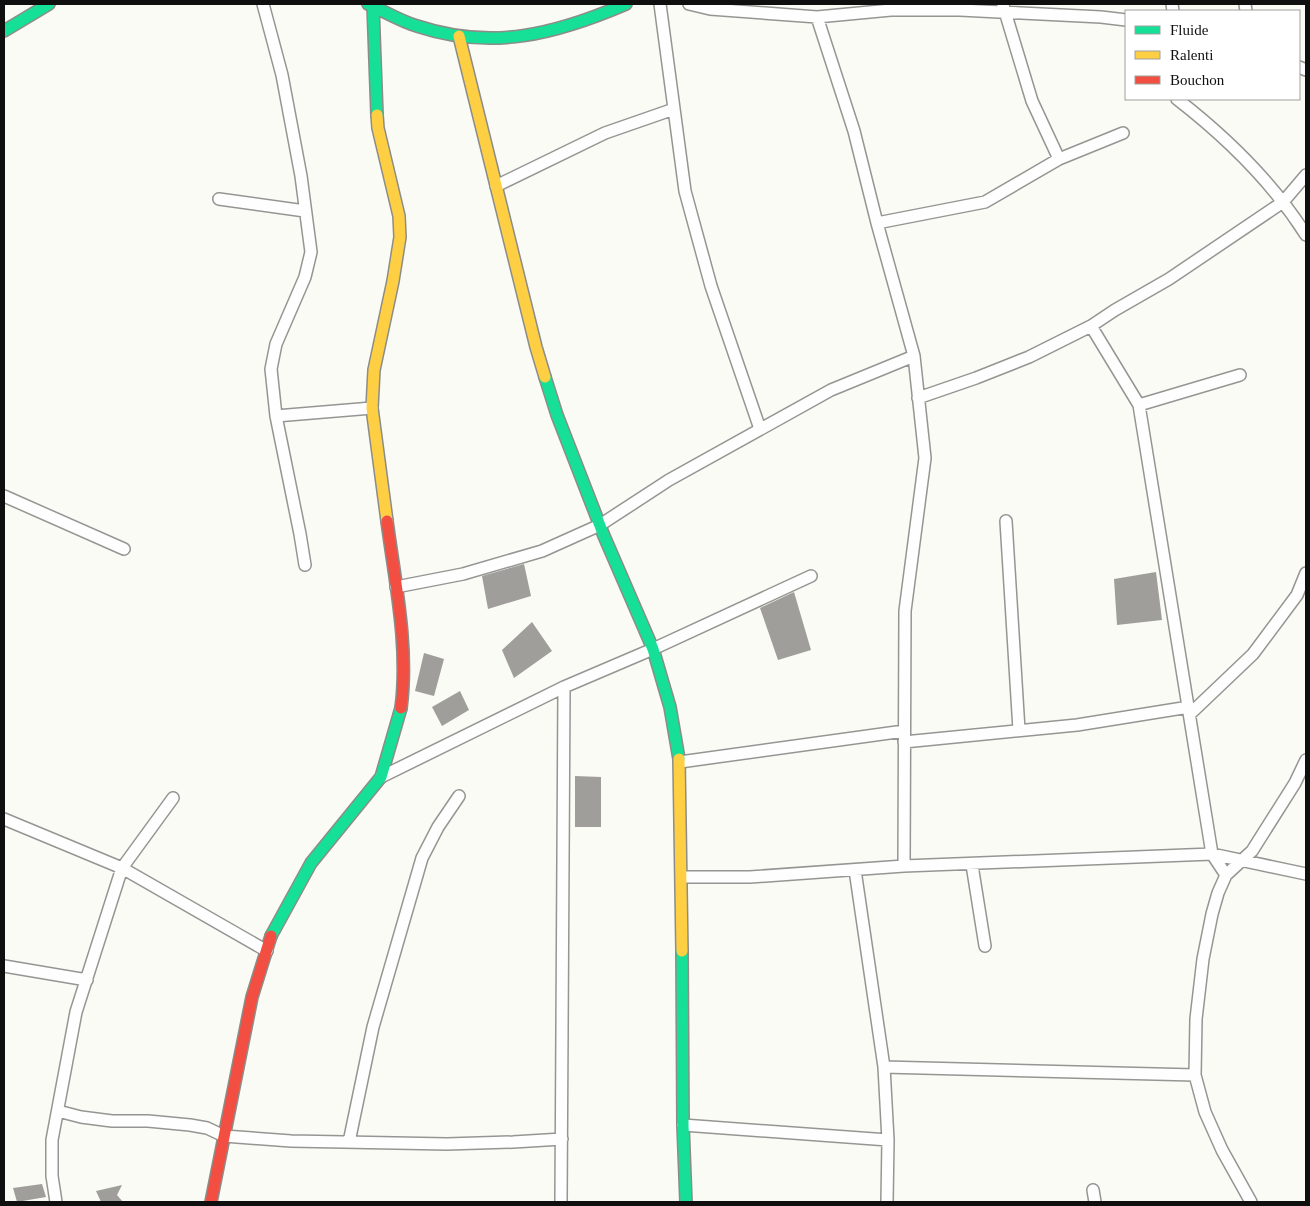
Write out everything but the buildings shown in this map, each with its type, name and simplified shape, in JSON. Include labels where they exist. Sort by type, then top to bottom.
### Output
[{"type":"street","points":[[4,31],[49,4]]},
{"type":"street","points":[[263,4],[282,75],[301,176],[311,252],[305,277],[276,344],[271,369],[276,416],[305,565]]},
{"type":"street","points":[[211,1202],[252,997],[271,936],[311,862],[381,777],[401,710],[404,686],[401,629],[372,408],[374,370],[393,282],[400,237],[399,216],[378,128],[371,5],[415,26],[459,36],[491,39],[517,38],[549,32],[576,24],[626,4]]},
{"type":"street","points":[[660,4],[685,192],[711,286],[760,429]]},
{"type":"street","points":[[689,4],[710,9],[817,17],[891,10],[1004,8],[1125,20]]},
{"type":"street","points":[[1004,8],[1032,100],[1059,159]]},
{"type":"street","points":[[817,17],[854,131],[914,356],[924,458],[905,611],[904,866]]},
{"type":"street","points":[[459,36],[536,347],[557,415],[600,525],[653,649],[670,707],[680,762],[686,1202]]},
{"type":"street","points":[[1178,100],[1240,155],[1283,202],[1306,235]]},
{"type":"street","points":[[496,186],[605,133],[674,109]]},
{"type":"street","points":[[877,223],[985,202],[1059,159],[1123,133]]},
{"type":"street","points":[[918,398],[1029,357],[1091,326],[1115,310],[1170,280],[1283,202],[1306,175]]},
{"type":"street","points":[[219,198],[306,211]]},
{"type":"street","points":[[1091,326],[1139,405],[1212,854],[1226,875]]},
{"type":"street","points":[[396,587],[463,574],[529,554],[600,525],[669,480],[831,390],[914,356]]},
{"type":"street","points":[[1139,405],[1240,375]]},
{"type":"street","points":[[276,416],[372,408]]},
{"type":"street","points":[[4,496],[124,549]]},
{"type":"street","points":[[1006,521],[1019,730]]},
{"type":"street","points":[[680,762],[904,737],[1077,725],[1189,711],[1253,654],[1298,596],[1306,573]]},
{"type":"street","points":[[381,777],[564,687],[653,649],[811,576]]},
{"type":"street","points":[[562,1202],[564,687]]},
{"type":"street","points":[[1251,1202],[1222,1150],[1208,1120],[1196,1075],[1196,1019],[1203,959],[1212,914],[1226,875],[1252,851],[1295,782],[1306,760]]},
{"type":"street","points":[[349,1142],[374,1027],[422,858],[438,827],[459,796]]},
{"type":"street","points":[[56,1202],[52,1176],[52,1140],[76,1012],[122,868],[173,798]]},
{"type":"street","points":[[4,819],[122,868],[266,951]]},
{"type":"street","points":[[682,877],[750,877],[904,866],[972,865],[1212,854],[1306,874]]},
{"type":"street","points":[[972,865],[985,946]]},
{"type":"street","points":[[855,870],[884,1068],[888,1140],[887,1202]]},
{"type":"street","points":[[4,966],[86,980]]},
{"type":"street","points":[[884,1068],[1196,1075]]},
{"type":"street","points":[[58,1111],[81,1117],[112,1121],[148,1121],[190,1125],[207,1128],[224,1136],[291,1141],[447,1144],[562,1139]]},
{"type":"street","points":[[684,1125],[888,1140]]},
{"type":"street","points":[[1092,1190],[1095,1202]]},
{"type":"traffic: fast","points":[[4,31],[49,4]]},
{"type":"traffic: fast","points":[[368,4],[411,24],[445,33],[471,37],[498,38],[549,31],[600,15],[626,4]]},
{"type":"traffic: fast","points":[[373,6],[377,115]]},
{"type":"traffic: fast","points":[[545,377],[557,415],[604,536],[653,649],[670,707],[679,759]]},
{"type":"traffic: fast","points":[[271,936],[311,863],[381,777],[401,708]]},
{"type":"traffic: fast","points":[[682,951],[683,1125],[686,1202]]},
{"type":"traffic: slow","points":[[459,36],[545,377]]},
{"type":"traffic: slow","points":[[377,115],[378,128],[399,216],[400,237],[393,281],[374,370],[372,408],[387,521]]},
{"type":"traffic: slow","points":[[679,759],[682,951]]},
{"type":"traffic: jam","points":[[387,521],[402,638],[403,685],[401,708]]},
{"type":"traffic: jam","points":[[211,1202],[252,997],[271,936]]}]
